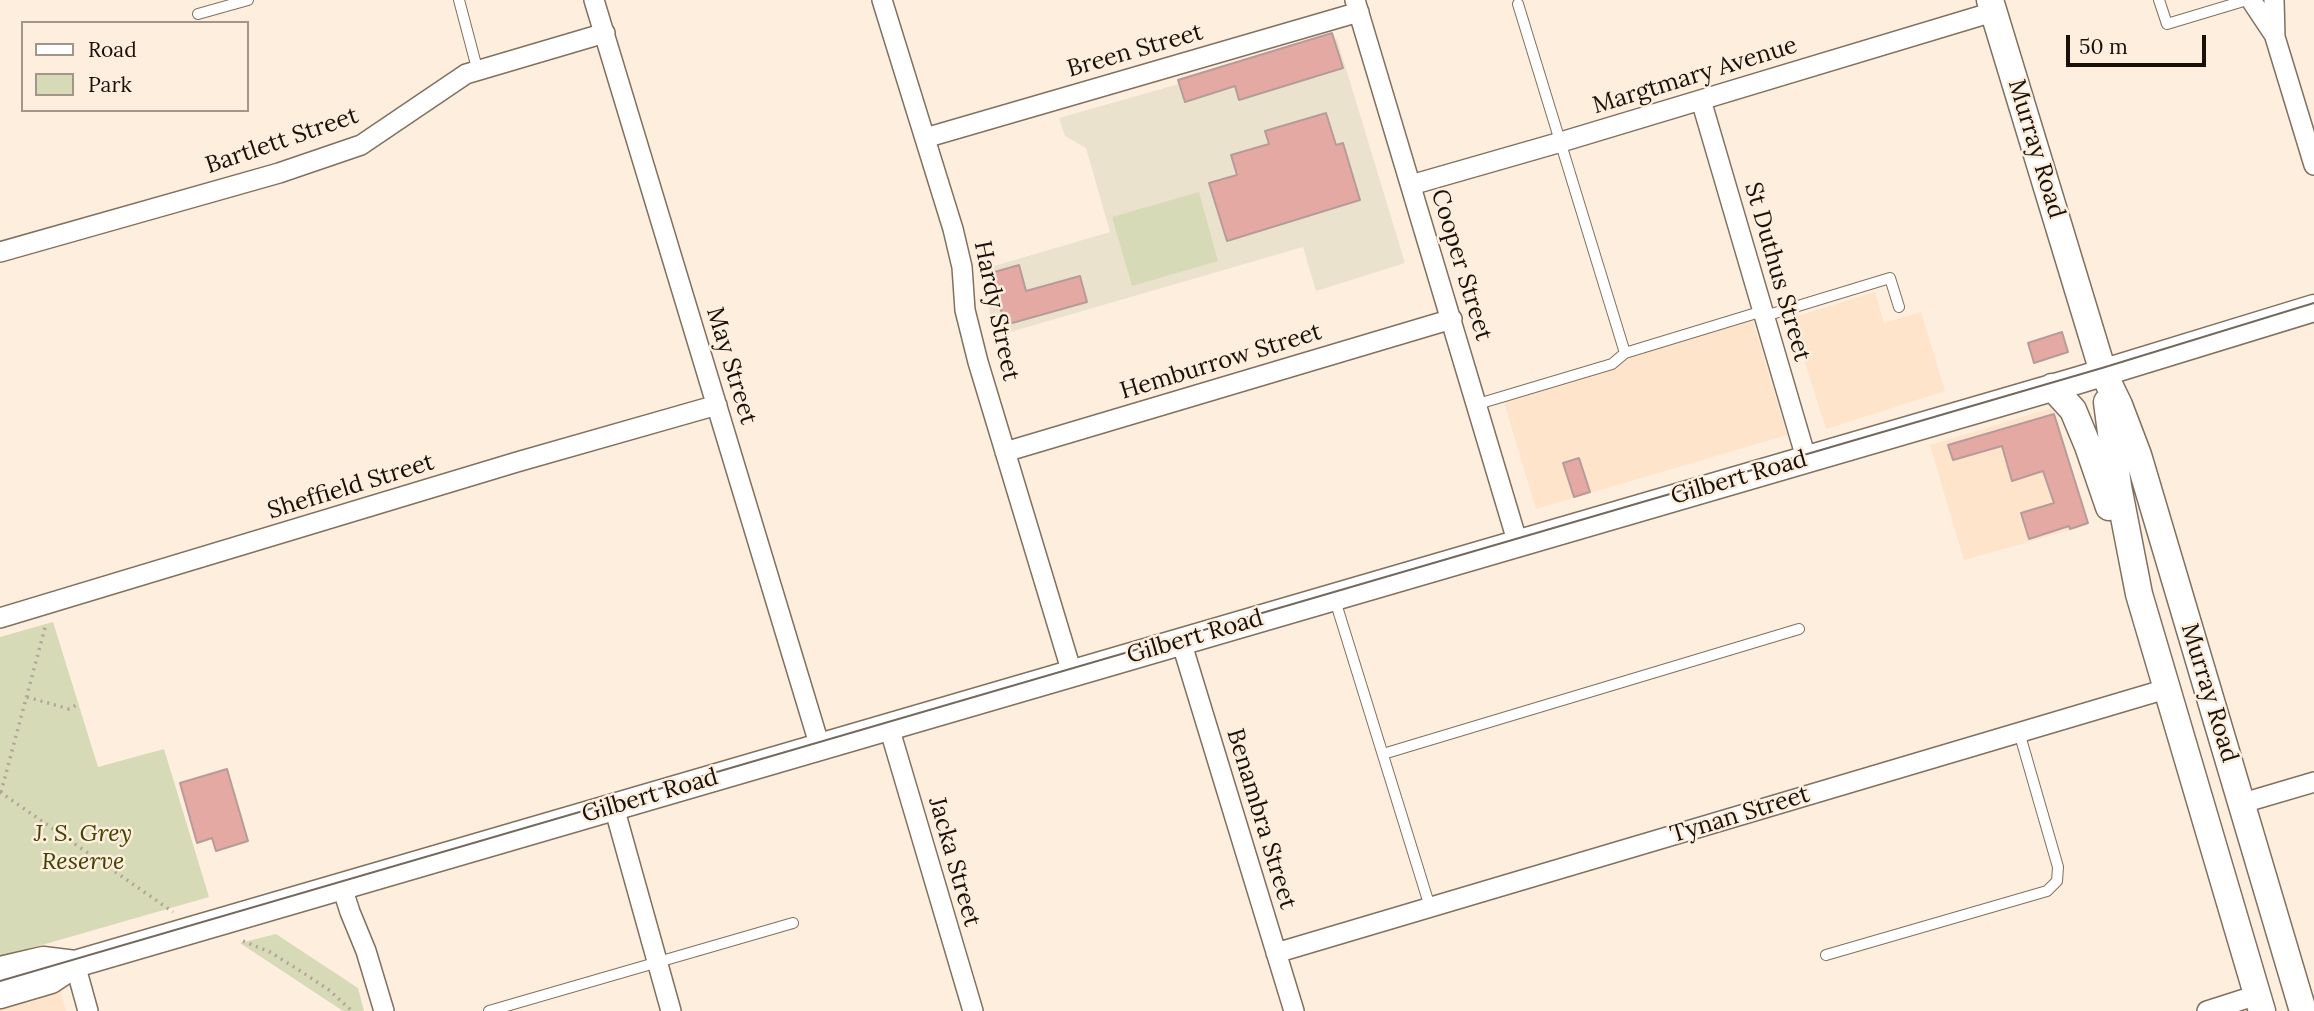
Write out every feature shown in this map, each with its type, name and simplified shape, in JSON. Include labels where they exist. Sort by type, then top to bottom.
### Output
[{"type":"street","name":"May Street","points":[[594,0],[820,747]]},
{"type":"street","name":"Hardy Street","points":[[882,0],[953,229],[962,267],[965,310],[1072,673]]},
{"type":"street","points":[[2249,0],[2275,37]]},
{"type":"street","points":[[2274,0],[2275,37],[2314,165]]},
{"type":"street","name":"Breen Street","points":[[925,138],[1357,6]]},
{"type":"street","name":"Cooper Street","points":[[1357,6],[1518,544]]},
{"type":"street","name":"Margtmary Avenue","points":[[1411,185],[1701,100],[1992,6]]},
{"type":"street","name":"Murray Road","points":[[1992,6],[2104,376],[2118,486],[2139,594],[2259,1003]]},
{"type":"street","name":"Bartlett Street","points":[[0,252],[279,173],[361,145],[466,74],[605,33]]},
{"type":"street","name":"St Duthus Street","points":[[1701,100],[1806,458]]},
{"type":"street","name":"Gilbert Road","points":[[0,995],[51,980],[75,964],[1806,458],[2052,387],[2104,376],[2314,308]]},
{"type":"street","name":"Hemburrow Street","points":[[1005,452],[1452,319]]},
{"type":"street","name":"Murray Road","points":[[2104,376],[2119,405],[2138,456],[2303,1011]]},
{"type":"street","points":[[2052,387],[2073,410],[2085,438],[2139,594]]},
{"type":"street","name":"Sheffield Street","points":[[0,618],[517,462],[717,405]]},
{"type":"street","name":"Benambra Street","points":[[1181,641],[1294,1011]]},
{"type":"street","name":"Tynan Street","points":[[1276,954],[2204,678]]},
{"type":"street","name":"Jacka Street","points":[[889,727],[972,1011]]},
{"type":"street","points":[[2204,816],[2314,782]]},
{"type":"street","points":[[614,807],[671,1011]]},
{"type":"street","points":[[348,885],[360,909],[366,951],[384,1011]]},
{"type":"street","name":"Gilbert Road","points":[[0,970],[43,960],[75,964]]},
{"type":"street","points":[[75,964],[88,1011]]},
{"type":"street","points":[[2207,1011],[2259,1003],[2296,985]]},
{"type":"lane","points":[[198,15],[248,0]]},
{"type":"lane","points":[[459,0],[478,72]]},
{"type":"lane","points":[[2160,0],[2167,24],[2249,0]]},
{"type":"lane","points":[[1518,4],[1625,353]]},
{"type":"lane","points":[[1478,404],[1612,364],[1625,353],[1890,278],[1899,307]]},
{"type":"lane","points":[[1334,597],[1430,907]]},
{"type":"lane","points":[[1383,754],[1799,629]]},
{"type":"lane","points":[[1826,955],[2047,891],[2057,881],[2058,867],[2018,732]]},
{"type":"lane","points":[[489,1011],[793,923]]},
{"type":"path","points":[[51,604],[0,793],[173,912]]},
{"type":"path","points":[[27,697],[69,709],[78,704]]},
{"type":"path","points":[[243,941],[302,972],[330,990],[352,1011]]},
{"type":"shaded area","points":[[1337,39],[1405,263],[1316,291],[1303,247],[993,337],[984,269],[1110,232],[1086,148],[1065,136],[1059,118]]},
{"type":"shaded area","points":[[1875,292],[1884,323],[1921,312],[1945,391],[1826,429],[1791,318]]},
{"type":"shaded area","points":[[1750,312],[1787,435],[1536,509],[1504,402],[1571,383],[1568,372],[1661,347]]},
{"type":"shaded area","points":[[2052,408],[2088,525],[1964,560],[1930,445]]},
{"type":"shaded area","points":[[59,986],[66,1011],[0,1011],[0,1003]]},
{"type":"green space","points":[[1199,192],[1218,261],[1132,286],[1112,217]]},
{"type":"green space","name":"J. S. Grey Reserve","points":[[53,622],[98,767],[164,749],[209,897],[0,957],[0,637]]},
{"type":"green space","points":[[276,934],[358,988],[364,1011],[343,1011],[240,943]]},
{"type":"building","points":[[1332,33],[1343,68],[1239,100],[1235,86],[1185,102],[1178,80]]},
{"type":"building","points":[[1326,113],[1336,145],[1343,143],[1360,200],[1227,241],[1209,183],[1237,175],[1231,155],[1269,144],[1265,131]]},
{"type":"building","points":[[1019,265],[1026,291],[1080,276],[1087,302],[1005,325],[991,273]]},
{"type":"building","points":[[2062,332],[2068,352],[2034,363],[2028,343]]},
{"type":"building","points":[[2054,414],[2088,523],[2029,539],[2021,513],[2054,503],[2043,471],[2012,481],[2002,446],[1953,460],[1948,445]]},
{"type":"building","points":[[1579,458],[1590,492],[1574,497],[1563,463]]},
{"type":"building","points":[[227,769],[248,841],[216,851],[212,838],[197,843],[180,783]]},
{"type":"tram line","points":[[0,981],[2102,368],[2314,303]]}]
